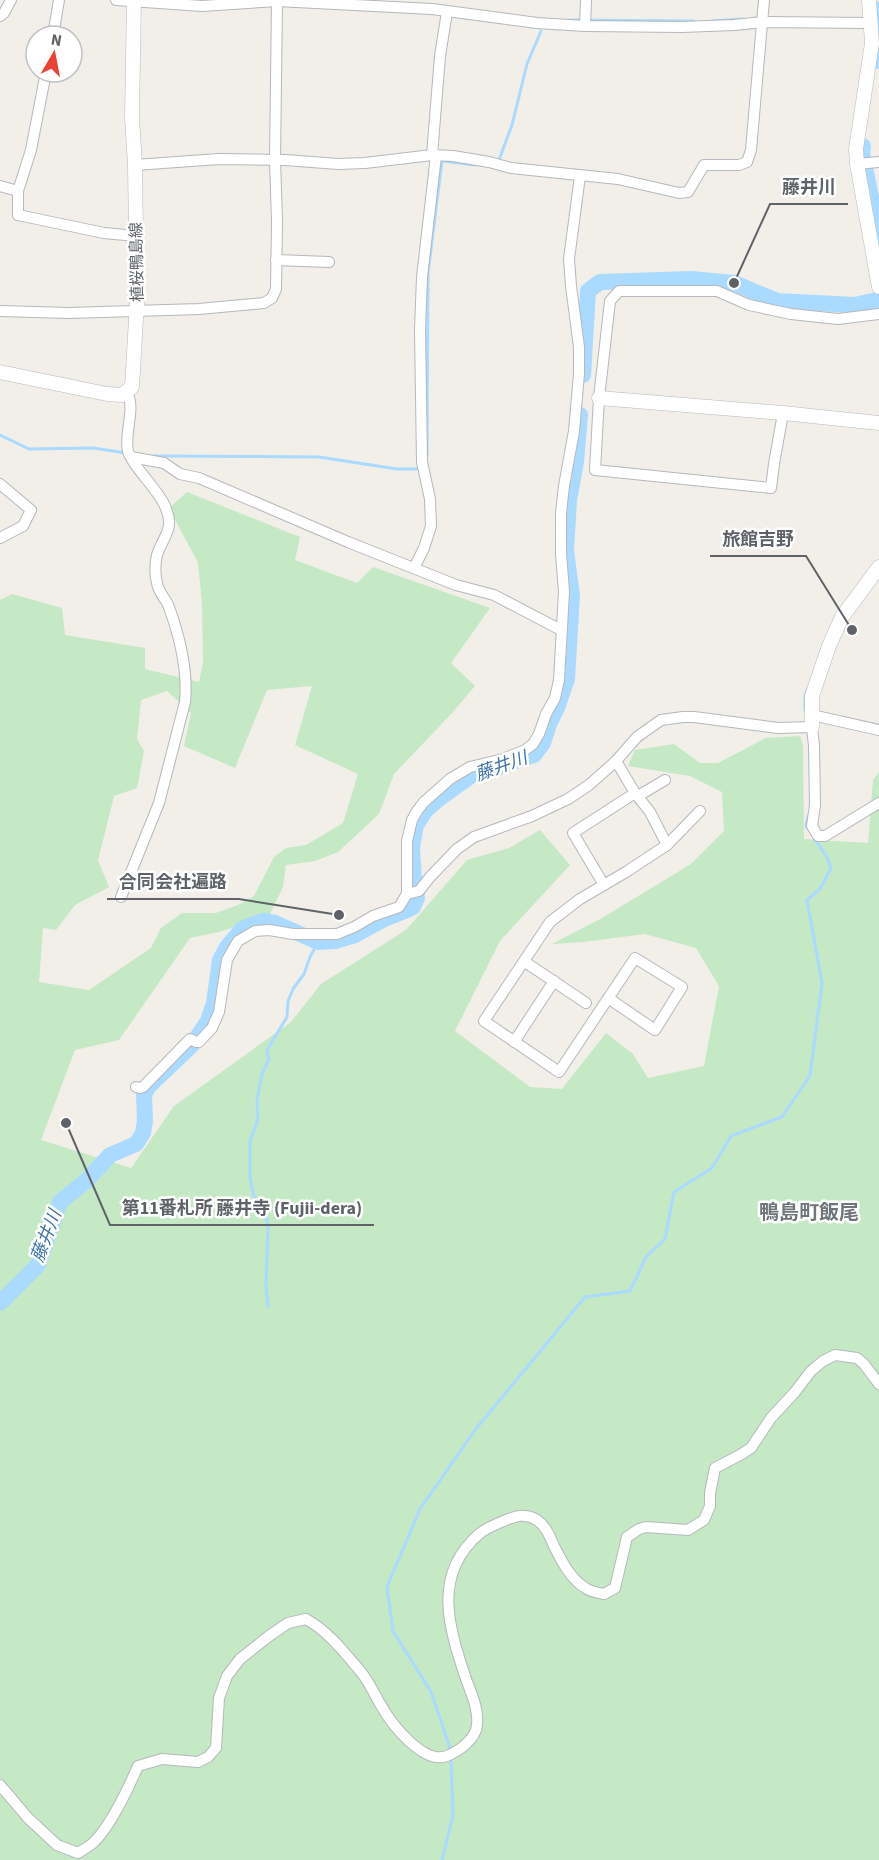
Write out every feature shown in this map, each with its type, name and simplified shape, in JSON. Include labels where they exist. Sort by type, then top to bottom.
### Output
[{"type":"street","points":[[0,16],[11,0]]},
{"type":"street","points":[[55,24],[59,0]]},
{"type":"street","points":[[116,0],[202,6],[277,1],[432,5],[447,12],[537,23],[585,22],[682,27],[734,26],[764,19],[872,10],[872,43],[856,148],[861,164],[879,287]]},
{"type":"street","name":"植桜鴨島線","points":[[127,392],[132,387],[137,310],[132,118],[134,0]]},
{"type":"street","points":[[585,22],[586,0]]},
{"type":"street","points":[[135,165],[219,159],[338,164],[434,155],[489,162],[511,168],[618,180],[679,194],[688,192],[704,165],[739,165],[747,162],[751,150],[764,0]]},
{"type":"street","points":[[0,310],[69,313],[199,309],[264,303],[272,298],[276,289],[277,1]]},
{"type":"street","points":[[414,568],[424,548],[430,526],[430,499],[422,465],[420,330],[422,277],[434,155],[440,56],[447,12]]},
{"type":"street","points":[[44,84],[31,150],[18,190],[18,215],[104,233],[136,236]]},
{"type":"street","points":[[861,164],[879,162]]},
{"type":"street","points":[[413,893],[408,830],[417,811],[450,779],[470,767],[502,759],[525,750],[533,744],[555,698],[559,680],[564,592],[561,513],[574,431],[579,374],[579,347],[570,286],[569,259],[580,176]]},
{"type":"street","points":[[0,186],[18,190]]},
{"type":"street","points":[[276,260],[329,262]]},
{"type":"street","points":[[783,412],[771,488],[595,470],[599,398],[610,301],[619,291],[717,291],[749,305],[791,314],[838,319],[879,314]]},
{"type":"street","points":[[0,372],[107,394],[127,392],[131,401],[127,438],[130,455],[164,504],[168,518],[170,528],[157,556],[157,586],[168,603],[172,615],[185,672],[185,702],[159,803],[121,897]]},
{"type":"street","points":[[599,398],[783,412],[879,423]]},
{"type":"street","points":[[130,455],[164,463],[180,474],[199,478],[348,543],[456,585],[494,595],[561,630]]},
{"type":"street","points":[[0,484],[31,510],[23,526],[0,538]]},
{"type":"street","points":[[879,567],[842,617],[829,646],[812,696],[815,805],[812,826],[818,836],[825,836],[879,803]]},
{"type":"street","points":[[136,1087],[143,1087],[190,1039],[202,1040],[212,1028],[219,1012],[226,960],[238,941],[255,931],[328,934],[346,931],[373,916],[399,907],[457,849],[474,837],[532,816],[589,786],[630,743],[661,720],[694,717],[778,729],[812,721],[879,730]]},
{"type":"street","points":[[615,761],[636,795],[650,812],[667,845]]},
{"type":"street","points":[[604,885],[573,833],[665,780]]},
{"type":"street","points":[[608,998],[655,1030],[682,987],[635,958],[608,998],[559,1072],[484,1022],[550,922],[580,898],[667,845],[700,811]]},
{"type":"street","points":[[528,964],[586,1003]]},
{"type":"street","points":[[514,1042],[554,981]]},
{"type":"street","points":[[0,1785],[28,1818],[57,1845],[78,1853],[94,1842],[106,1825],[129,1787],[138,1766],[162,1759],[198,1762],[208,1757],[216,1748],[219,1698],[227,1676],[240,1659],[268,1636],[288,1623],[306,1619],[322,1628],[363,1674],[393,1724],[410,1742],[424,1754],[436,1758],[445,1757],[458,1750],[474,1734],[477,1725],[474,1702],[455,1647],[448,1617],[448,1588],[460,1554],[484,1529],[521,1515],[537,1519],[546,1530],[565,1567],[575,1579],[588,1590],[604,1594],[615,1588],[627,1537],[646,1527],[688,1530],[704,1520],[710,1506],[715,1468],[751,1448],[771,1418],[811,1371],[823,1361],[835,1355],[857,1358],[879,1384]]},
{"type":"green space","points":[[187,492],[300,537],[295,560],[357,583],[373,567],[490,608],[451,663],[475,686],[394,774],[379,814],[338,852],[315,861],[286,865],[283,887],[269,916],[219,932],[190,938],[119,1040],[75,1050],[41,1140],[131,1168],[174,1106],[291,1022],[321,984],[406,930],[467,860],[509,848],[540,830],[570,865],[500,941],[455,1031],[530,1087],[562,1089],[606,1033],[633,1054],[648,1078],[704,1066],[719,986],[696,948],[645,934],[552,944],[602,918],[691,864],[724,831],[722,792],[690,776],[628,766],[635,750],[674,744],[700,763],[718,763],[766,738],[800,736],[803,745],[804,839],[868,843],[873,780],[879,772],[879,1860],[0,1860],[0,600],[12,594],[62,608],[65,635],[145,648],[145,669],[199,682],[203,662],[202,604],[198,563],[169,508]],"holes":[[[312,686],[295,745],[358,774],[343,823],[306,845],[286,848],[274,857],[254,896],[238,905],[216,913],[182,913],[161,928],[151,948],[89,990],[39,982],[43,928],[56,930],[75,905],[109,887],[98,860],[114,796],[137,788],[144,751],[137,739],[141,700],[167,691],[191,713],[184,746],[235,768],[267,690]]]},
{"type":"waterway","name":"藤井川","points":[[875,9],[879,38],[876,61]]},
{"type":"waterway","points":[[713,21],[742,19]]},
{"type":"waterway","points":[[569,20],[694,21]]},
{"type":"waterway","points":[[499,160],[512,125],[527,64],[541,31]]},
{"type":"waterway","name":"藤井川","points":[[863,146],[862,153],[879,236]]},
{"type":"waterway","points":[[427,456],[428,273],[442,161],[475,165]]},
{"type":"waterway","name":"藤井川","points":[[583,375],[588,291],[600,282],[691,279],[734,283],[777,301],[855,305],[877,300]]},
{"type":"waterway","name":"藤井川","points":[[0,1303],[38,1265],[60,1202],[87,1180],[110,1155],[136,1144],[143,1133],[145,1121],[144,1094],[149,1086],[192,1045],[208,1021],[214,1003],[220,960],[227,947],[242,929],[263,921],[275,923],[318,942],[335,941],[355,935],[384,919],[413,907],[417,898],[412,848],[416,825],[426,810],[472,775],[534,755],[543,743],[567,679],[572,595],[566,551],[569,500],[576,462],[580,415]]},
{"type":"waterway","points":[[0,435],[29,449],[93,448],[126,453]]},
{"type":"waterway","points":[[154,456],[319,457],[397,469],[417,469],[421,466]]},
{"type":"waterway","points":[[805,710],[807,690]]},
{"type":"waterway","points":[[808,816],[806,826],[809,830]]},
{"type":"waterway","points":[[450,1752],[431,1692],[393,1631],[387,1587],[420,1509],[475,1430],[585,1297],[630,1291],[646,1257],[665,1239],[674,1192],[712,1168],[731,1136],[782,1117],[810,1076],[822,983],[807,900],[820,889],[831,868],[827,857],[814,838]]},
{"type":"waterway","points":[[268,1307],[266,1285],[268,1229],[266,1212],[254,1197],[250,1177],[250,1141],[258,1119],[257,1101],[262,1074],[269,1059],[267,1050],[287,1017],[288,1001],[293,989],[304,974],[318,942]]},
{"type":"waterway","points":[[442,1860],[453,1815],[451,1758]]},
{"type":"place","name":"藤井川","points":[[734,283]]},
{"type":"place","name":"旅館吉野","points":[[852,630]]},
{"type":"place","name":"合同会社遍路","points":[[339,915]]},
{"type":"place","name":"第11番札所 藤井寺 (Fujii-dera)","points":[[66,1123]]},
{"type":"district","name":"鴨島町飯尾","points":[[809,1212]]}]
